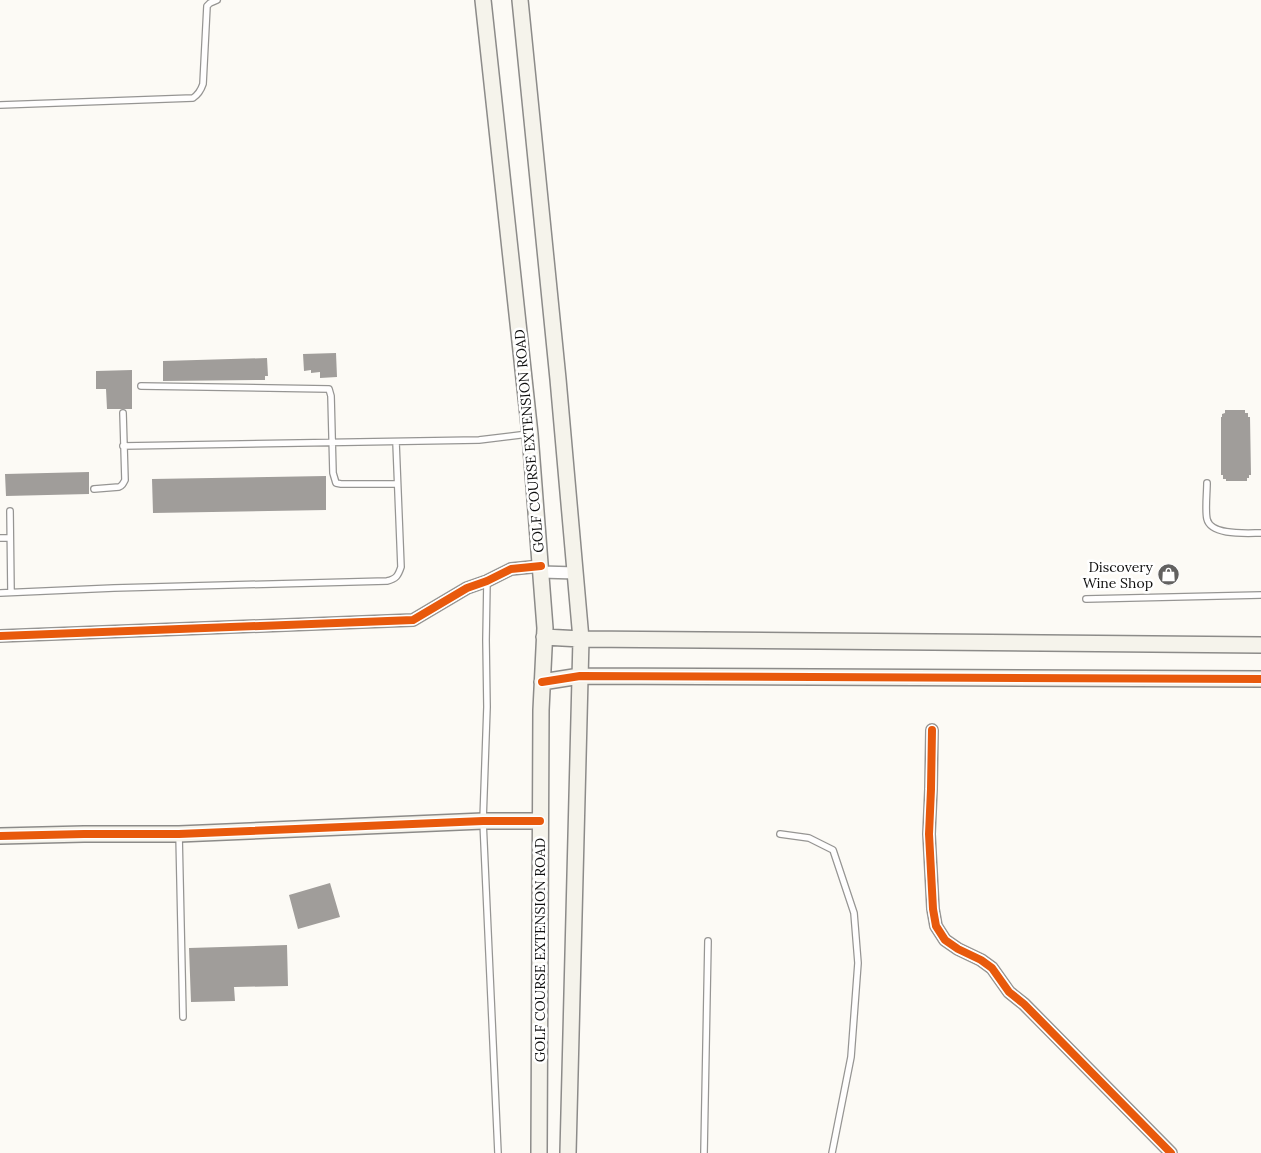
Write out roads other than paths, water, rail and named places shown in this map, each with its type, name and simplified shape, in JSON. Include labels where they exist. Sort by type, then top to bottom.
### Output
[{"type":"main road","name":"GOLF COURSE EXTENSION ROAD","points":[[483,0],[530,434],[541,569],[544,636],[541,710],[539,1153]]},
{"type":"main road","points":[[520,0],[558,379],[580,639],[568,1153]]},
{"type":"main road","points":[[544,636],[580,639],[1261,645]]},
{"type":"main road","points":[[542,682],[580,676],[1261,679]]},
{"type":"main road","points":[[0,836],[180,834],[483,821],[540,821]]},
{"type":"street","points":[[0,636],[413,620],[467,588],[487,581],[511,569],[541,569],[576,574]]},
{"type":"street","points":[[932,730],[929,834],[933,909],[936,926],[945,940],[992,968],[1009,992],[1024,1004],[1171,1153]]},
{"type":"lane","points":[[0,105],[194,98],[203,84],[207,6],[216,0]]},
{"type":"lane","points":[[141,386],[327,389],[331,396],[333,474],[336,483],[397,484]]},
{"type":"lane","points":[[94,489],[119,487],[124,484],[123,413]]},
{"type":"lane","points":[[123,446],[478,440],[530,434]]},
{"type":"lane","points":[[0,593],[387,581],[394,579],[399,574],[401,567],[396,442]]},
{"type":"lane","points":[[1207,483],[1207,520],[1212,527],[1221,531],[1261,533]]},
{"type":"lane","points":[[10,511],[11,592]]},
{"type":"lane","points":[[0,538],[10,538]]},
{"type":"lane","points":[[487,581],[487,707],[483,821],[498,1153]]},
{"type":"lane","points":[[1086,599],[1261,595]]},
{"type":"lane","points":[[180,834],[183,1017]]},
{"type":"lane","points":[[780,834],[809,838],[833,850],[854,913],[858,963],[851,1057],[835,1146],[832,1153]]},
{"type":"lane","points":[[704,1153],[708,941]]},
{"type":"place","name":"Discovery Wine Shop","points":[[1169,575]]}]
